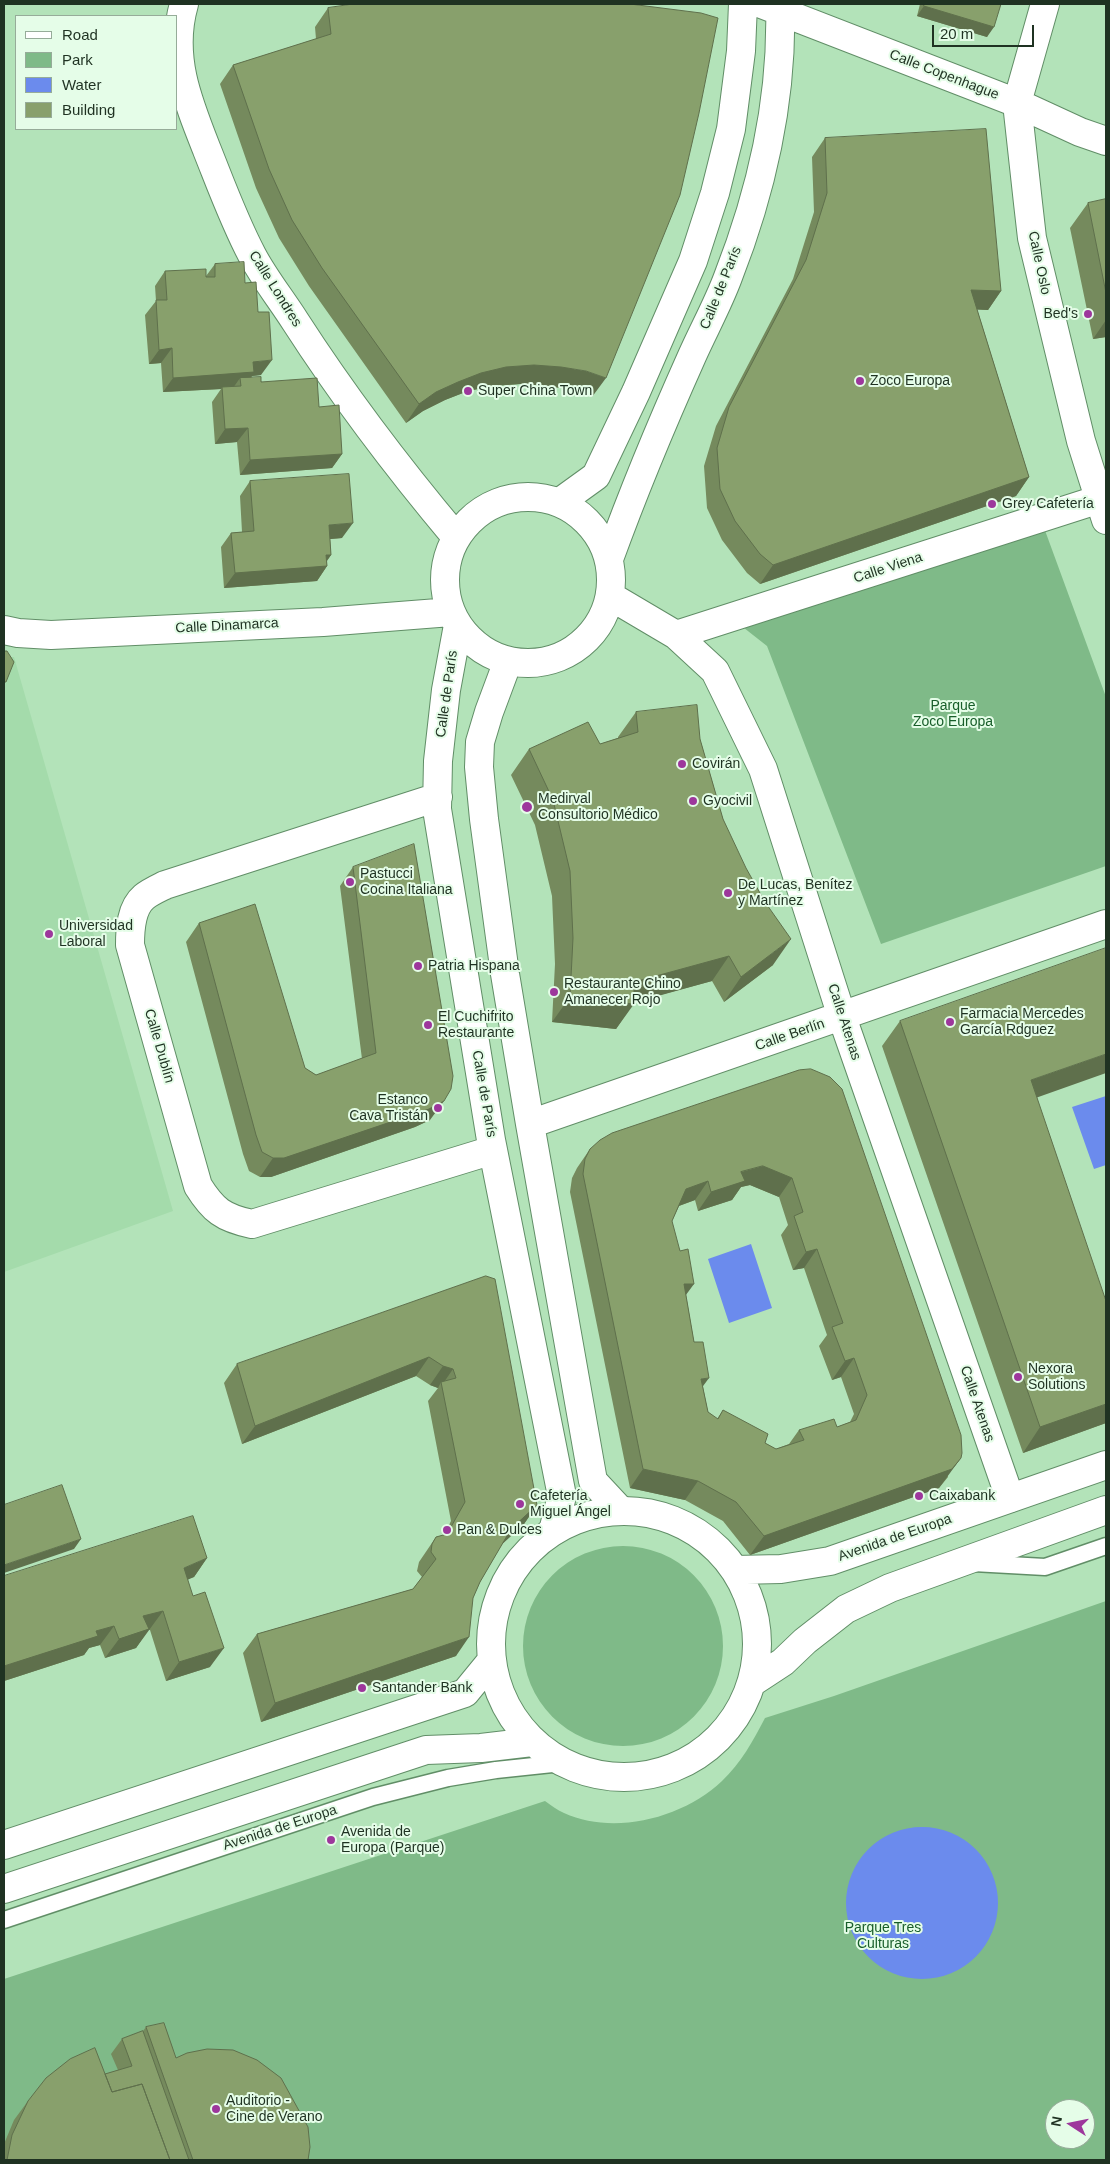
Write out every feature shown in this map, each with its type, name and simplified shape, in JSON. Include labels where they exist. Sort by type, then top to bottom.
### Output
[{"type":"street","name":"Calle Londres","points":[[184,4],[179,22],[179,67],[191,110],[223,192],[252,255],[327,370],[401,472],[456,537]]},
{"type":"street","points":[[560,502],[596,476],[636,392],[693,261],[715,193],[732,129],[741,51],[743,4]]},
{"type":"street","name":"Calle Oslo","points":[[1045,4],[1017,103],[1032,238],[1081,441],[1102,494]]},
{"type":"street","name":"Calle Copenhague","points":[[773,6],[1017,103],[1106,142]]},
{"type":"street","name":"Calle de París","points":[[609,558],[632,495],[728,278],[755,198],[775,112],[773,6]]},
{"type":"street","name":"Calle Viena","points":[[676,635],[1102,494]]},
{"type":"street","points":[[537,496],[560,502],[582,516],[599,535],[609,558],[612,577],[610,596],[603,617],[590,636],[573,650],[552,660],[531,663],[508,661],[488,654],[471,641],[454,618],[445,594],[444,574],[448,555],[456,537],[471,519],[490,505],[513,497],[537,496]]},
{"type":"street","name":"Calle Atenas","points":[[610,596],[676,635],[715,671],[763,769],[842,1017],[1010,1498]]},
{"type":"street","name":"Calle de París","points":[[454,618],[438,761],[437,809],[450,878],[466,993],[493,1150],[562,1496],[553,1531]]},
{"type":"street","name":"Calle Dinamarca","points":[[4,630],[18,633],[61,634],[454,618]]},
{"type":"street","points":[[508,661],[480,742],[479,767],[493,886],[530,1124],[593,1481],[620,1510]]},
{"type":"street","name":"Calle Dublín","points":[[438,798],[165,885],[143,898],[134,914],[130,928],[130,945],[198,1186],[210,1206],[221,1214],[235,1221],[252,1224],[493,1150]]},
{"type":"street","name":"Calle Berlín","points":[[530,1124],[1106,924]]},
{"type":"street","name":"Avenida de Europa","points":[[735,1570],[781,1569],[830,1561],[1106,1465]]},
{"type":"street","name":"Avenida de Europa","points":[[620,1510],[654,1514],[685,1525],[713,1544],[735,1570],[752,1606],[757,1644],[751,1683],[734,1718],[708,1747],[675,1767],[638,1777],[598,1776],[562,1763],[532,1742],[512,1718],[498,1690],[492,1660],[492,1622],[504,1586],[525,1555],[553,1531],[585,1516],[620,1510]]},
{"type":"street","points":[[751,1683],[783,1662],[805,1641],[846,1609],[890,1588],[1106,1510]]},
{"type":"street","points":[[4,1844],[465,1693],[492,1660]]},
{"type":"street","name":"Avenida de Europa","points":[[4,1889],[426,1750],[481,1748],[532,1742]]},
{"type":"lane","points":[[961,1563],[1045,1567],[1106,1546]]},
{"type":"lane","name":"Avenida de Europa","points":[[4,1920],[373,1797],[448,1778],[496,1770],[562,1763]]},
{"type":"shaded area","name":"Universidad Laboral","points":[[4,657],[14,657],[173,1211],[4,1272]]},
{"type":"green space","name":"Parque Zoco Europa","points":[[1043,525],[1106,697],[1106,866],[881,944],[767,646],[739,624]]},
{"type":"green space","points":[[633,1546],[643,1547],[670,1557],[687,1568],[701,1582],[716,1608],[722,1626],[722,1666],[712,1693],[701,1710],[687,1724],[670,1735],[643,1745],[613,1746],[603,1745],[576,1735],[559,1724],[545,1710],[534,1693],[524,1666],[523,1636],[524,1626],[534,1599],[545,1582],[559,1568],[576,1557],[603,1547]]},
{"type":"green space","name":"Parque Tres Culturas","points":[[1106,1601],[1106,2160],[4,2160],[4,1979],[545,1801],[564,1813],[584,1820],[604,1823],[626,1823],[647,1820],[668,1813],[688,1805],[722,1781],[741,1759],[765,1718],[834,1696]]},
{"type":"water","points":[[1106,1096],[1106,1165],[1094,1169],[1072,1107]]},
{"type":"water","points":[[751,1244],[772,1308],[729,1323],[708,1259]]},
{"type":"water","points":[[922,1827],[937,1828],[951,1832],[976,1849],[993,1874],[997,1888],[997,1918],[993,1932],[976,1957],[951,1974],[937,1978],[922,1979],[907,1978],[893,1974],[868,1957],[851,1932],[847,1918],[846,1903],[847,1888],[851,1874],[868,1849],[893,1832],[907,1828]]},
{"type":"building","points":[[353,4],[630,4],[701,13],[718,18],[680,195],[606,378],[586,371],[561,367],[534,365],[506,367],[481,373],[458,382],[436,392],[419,404],[322,268],[292,220],[269,169],[233,65],[331,34],[328,8]]},
{"type":"building","points":[[924,4],[1001,4],[994,27],[924,6]]},
{"type":"building","name":"Zoco Europa","points":[[986,129],[1001,291],[971,290],[1029,477],[773,565],[760,554],[735,521],[720,489],[717,448],[729,407],[806,260],[827,193],[825,138]]},
{"type":"building","points":[[1106,199],[1106,293],[1088,203]]},
{"type":"building","points":[[244,262],[245,283],[256,282],[258,312],[269,312],[272,360],[253,362],[254,372],[173,378],[172,348],[159,350],[156,300],[167,300],[165,271],[206,269],[206,277],[215,277],[215,264]]},
{"type":"building","points":[[261,377],[261,382],[317,378],[319,407],[339,405],[342,454],[250,460],[248,428],[225,429],[222,387],[241,386],[240,378]]},
{"type":"building","points":[[349,474],[353,523],[329,525],[331,555],[326,555],[327,566],[235,573],[231,533],[254,531],[250,481]]},
{"type":"building","points":[[4,651],[7,651],[14,662],[6,682],[4,682]]},
{"type":"building","points":[[697,705],[700,739],[723,819],[746,868],[765,902],[791,939],[741,977],[729,956],[634,982],[634,1004],[570,997],[573,938],[570,871],[553,800],[529,749],[588,722],[600,744],[638,732],[636,712]]},
{"type":"building","points":[[414,844],[453,1076],[451,1089],[444,1101],[429,1109],[284,1158],[273,1158],[262,1152],[256,1135],[199,923],[255,904],[305,1068],[316,1075],[376,1053],[353,867]]},
{"type":"building","points":[[1106,948],[1106,1054],[1031,1080],[1106,1301],[1106,1404],[1040,1427],[900,1021]]},
{"type":"building","points":[[811,1069],[830,1077],[842,1089],[961,1435],[962,1453],[961,1458],[952,1469],[764,1536],[736,1502],[698,1481],[643,1469],[583,1174],[585,1159],[590,1149],[612,1133],[799,1070]],"holes":[[[763,1166],[792,1178],[803,1212],[794,1216],[806,1252],[817,1249],[843,1323],[832,1327],[845,1361],[854,1358],[867,1395],[856,1420],[837,1427],[834,1419],[799,1430],[804,1440],[776,1449],[765,1443],[768,1434],[723,1410],[718,1419],[708,1412],[701,1379],[709,1378],[703,1342],[694,1342],[684,1284],[694,1284],[688,1249],[680,1251],[672,1221],[686,1189],[708,1181],[711,1192],[745,1181],[741,1172]]]},
{"type":"building","points":[[486,1276],[495,1279],[537,1505],[511,1529],[480,1582],[473,1598],[469,1637],[275,1703],[257,1634],[413,1589],[436,1559],[431,1552],[432,1544],[436,1537],[447,1534],[465,1502],[441,1382],[456,1378],[453,1369],[443,1366],[429,1357],[255,1426],[237,1364]]},
{"type":"building","points":[[62,1485],[81,1539],[4,1565],[4,1505]]},
{"type":"building","points":[[193,1516],[207,1558],[184,1568],[193,1596],[205,1592],[224,1648],[179,1662],[163,1611],[143,1616],[149,1629],[119,1639],[114,1626],[96,1631],[98,1636],[4,1666],[4,1576]]},
{"type":"building","name":"Auditorio - Cine de Verano","points":[[164,2023],[176,2058],[187,2053],[207,2049],[233,2050],[257,2060],[281,2078],[308,2127],[310,2147],[308,2160],[193,2160],[146,2027]]},
{"type":"building","points":[[143,2031],[189,2160],[170,2160],[142,2084],[112,2092],[105,2074],[132,2066],[122,2039]]},
{"type":"building","points":[[95,2048],[112,2092],[142,2084],[170,2160],[7,2160],[12,2135],[28,2101],[46,2078],[70,2059]]},
{"type":"place","name":"Bed's","points":[[1088,314]]},
{"type":"place","name":"Zoco Europa","points":[[860,381]]},
{"type":"place","name":"Super China Town","points":[[468,391]]},
{"type":"place","name":"Grey Cafetería","points":[[992,504]]},
{"type":"place","name":"Covirán","points":[[682,764]]},
{"type":"place","name":"Gyocivil","points":[[693,801]]},
{"type":"place","name":"Medirval Consultorio Médico","points":[[527,807]]},
{"type":"place","name":"Pastucci Cocina Italiana","points":[[350,882]]},
{"type":"place","name":"De Lucas, Benítez y Martínez","points":[[728,893]]},
{"type":"place","name":"Universidad Laboral","points":[[49,934]]},
{"type":"place","name":"Patria Hispana","points":[[418,966]]},
{"type":"place","name":"Restaurante Chino Amanecer Rojo","points":[[554,992]]},
{"type":"place","name":"Farmacia Mercedes García Rdguez","points":[[950,1022]]},
{"type":"place","name":"El Cuchifrito Restaurante","points":[[428,1025]]},
{"type":"place","name":"Estanco Cava Tristán","points":[[438,1108]]},
{"type":"place","name":"Nexora Solutions","points":[[1018,1377]]},
{"type":"place","name":"Caixabank","points":[[919,1496]]},
{"type":"place","name":"Cafetería Miguel Ángel","points":[[520,1504]]},
{"type":"place","name":"Pan & Dulces","points":[[447,1530]]},
{"type":"place","name":"Santander Bank","points":[[362,1688]]},
{"type":"place","name":"Avenida de Europa (Parque)","points":[[331,1840]]},
{"type":"place","name":"Auditorio - Cine de Verano","points":[[216,2109]]}]
